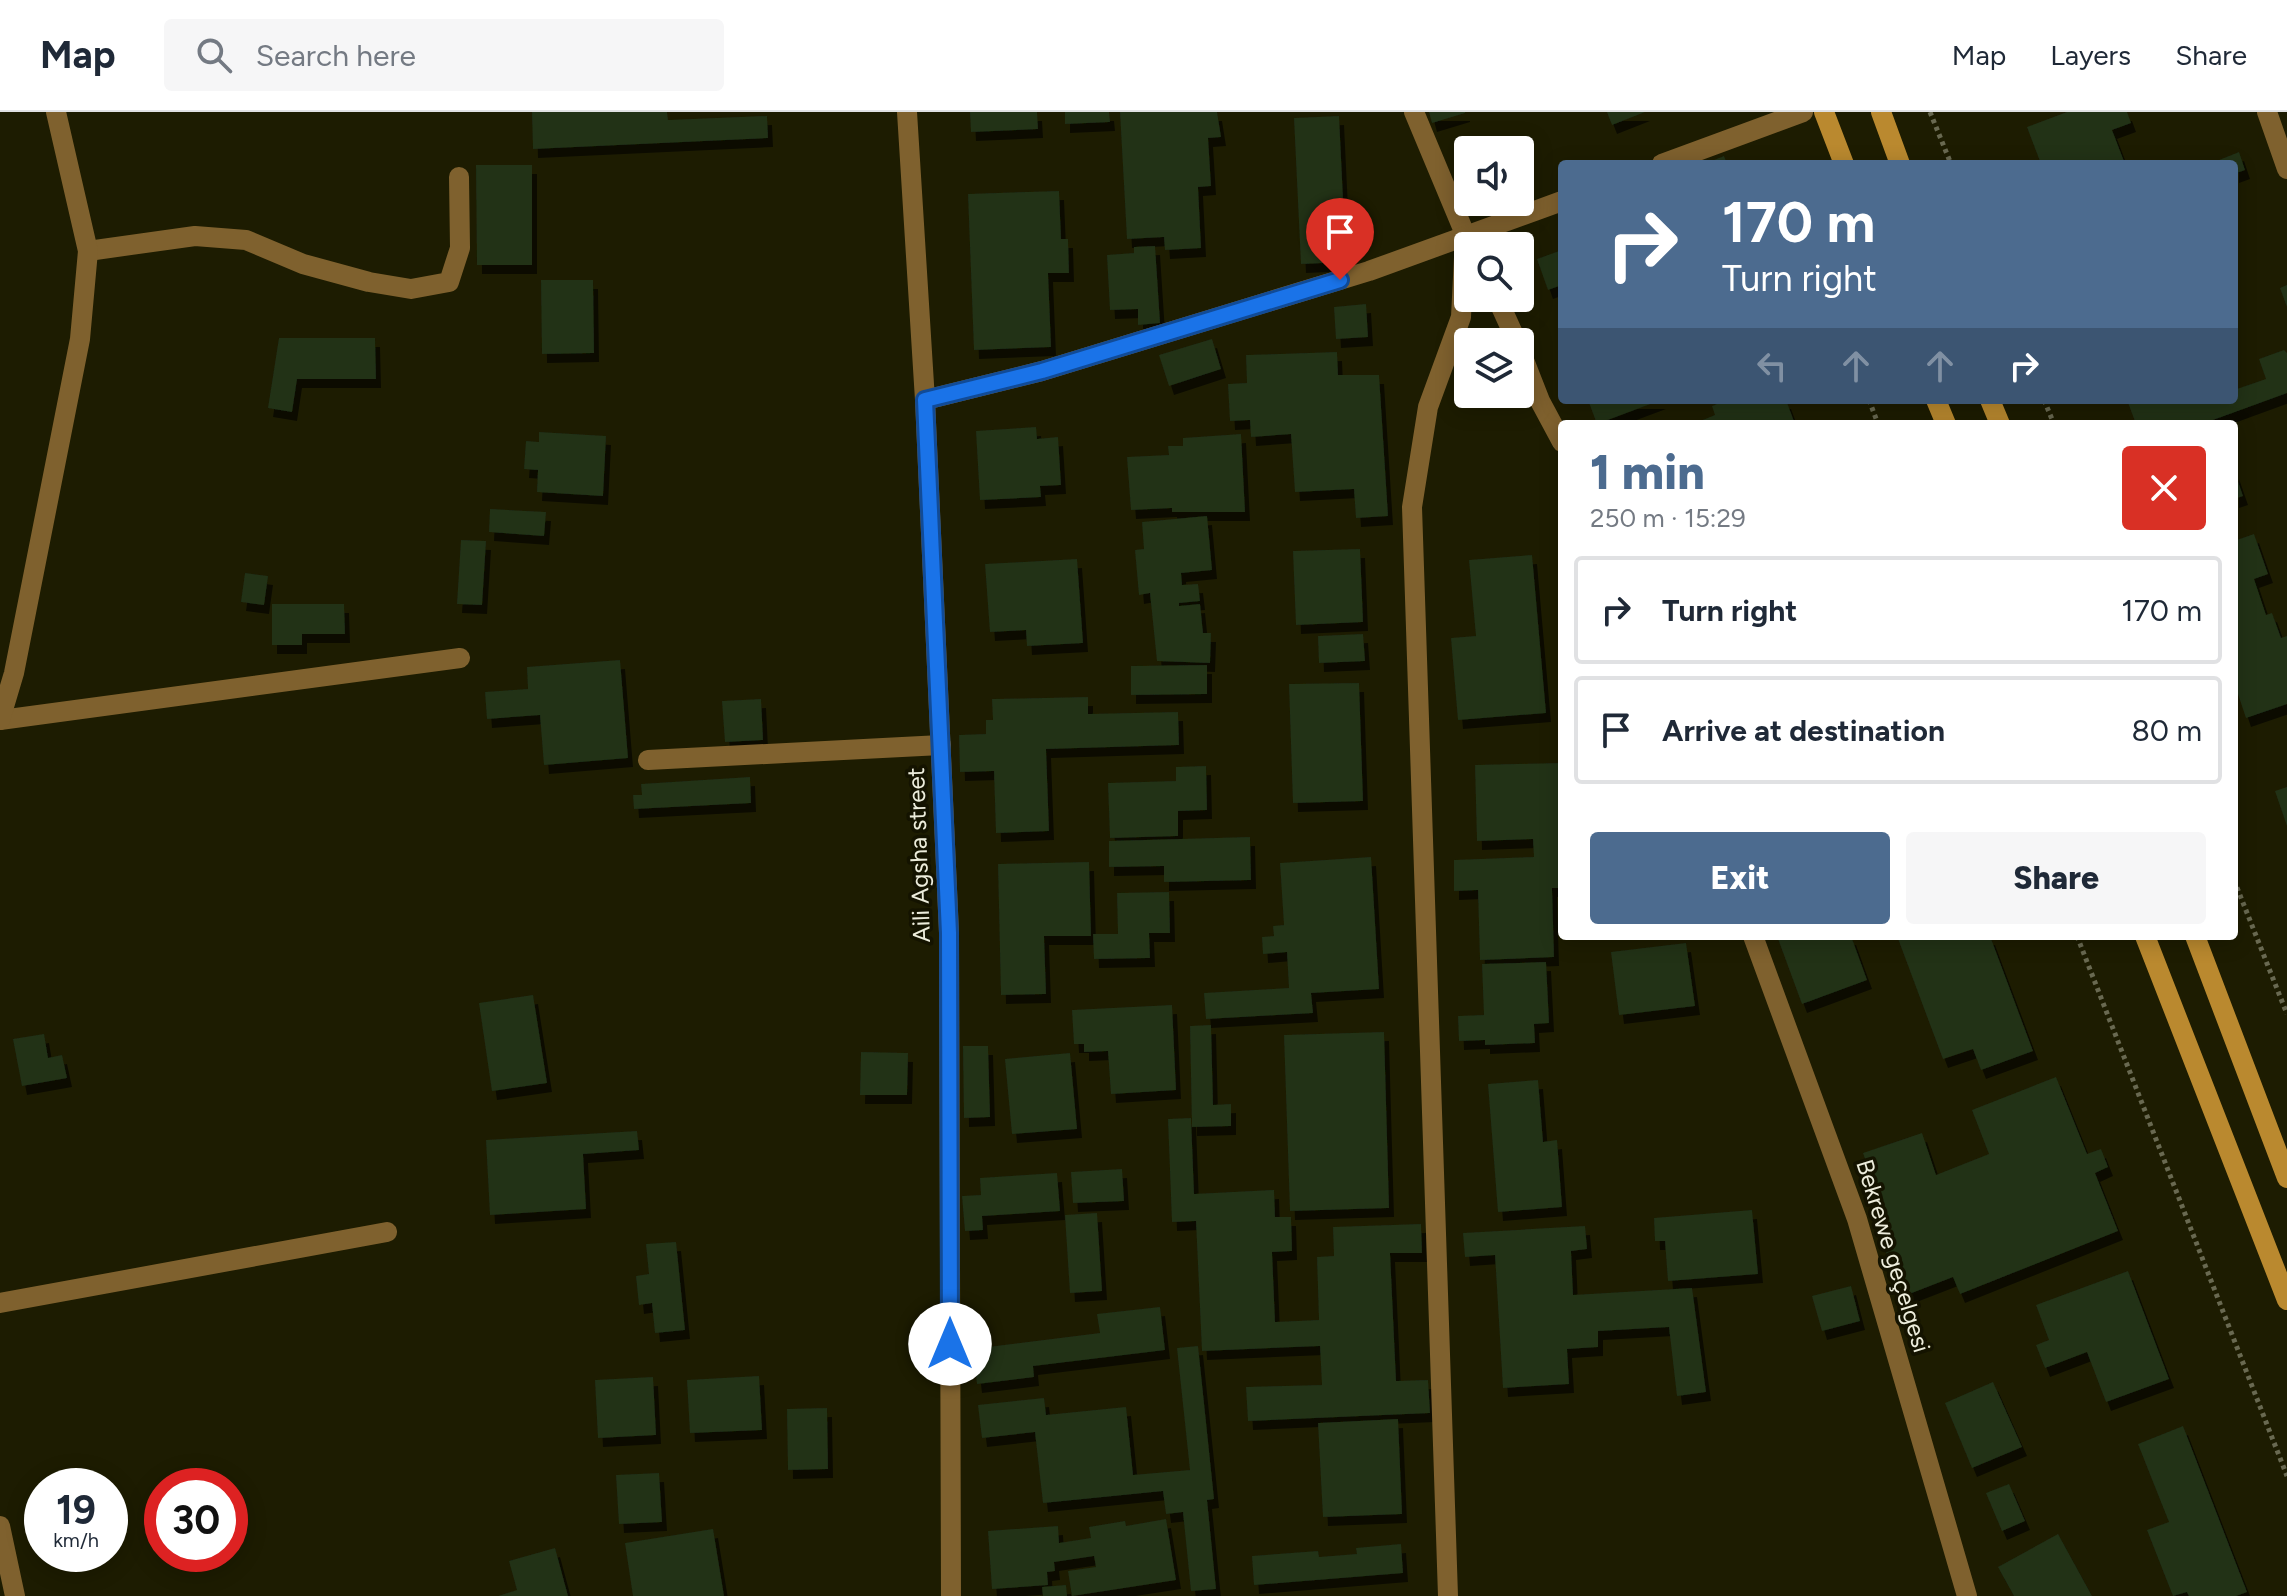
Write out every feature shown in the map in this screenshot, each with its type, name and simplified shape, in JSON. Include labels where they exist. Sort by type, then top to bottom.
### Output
[{"type":"main road","points":[[1824,112],[1842,160]]},
{"type":"main road","points":[[1881,112],[1899,160]]},
{"type":"main road","points":[[2147,940],[2287,1300]]},
{"type":"main road","points":[[2197,940],[2287,1178]]},
{"type":"street","points":[[56,112],[88,251],[80,339],[14,673],[0,720],[460,658]]},
{"type":"street","name":"Aili Agsha street","points":[[907,112],[925,400],[949,933],[951,1596]]},
{"type":"street","points":[[1414,112],[1464,232]]},
{"type":"street","points":[[1673,160],[1803,112]]},
{"type":"street","points":[[2267,112],[2287,169]]},
{"type":"street","points":[[88,251],[195,236],[246,240],[303,264],[369,282],[411,289],[449,282],[460,248],[459,177]]},
{"type":"street","points":[[1489,232],[1558,203]]},
{"type":"street","points":[[925,400],[1057,366],[1454,245]]},
{"type":"street","points":[[1448,1596],[1412,507],[1428,407],[1461,312]]},
{"type":"street","points":[[1534,386],[1558,435]]},
{"type":"street","points":[[648,760],[941,745]]},
{"type":"street","name":"Bekrewe geçelgesi","points":[[1754,940],[1857,1219],[1967,1596]]},
{"type":"street","points":[[0,1303],[387,1232]]},
{"type":"street","points":[[0,1526],[15,1596]]},
{"type":"path","points":[[1930,112],[1949,160]]},
{"type":"path","points":[[2238,890],[2287,1014]]},
{"type":"path","points":[[2079,940],[2287,1476]]},
{"type":"building","points":[[532,112],[667,112],[668,120],[767,116],[768,138],[533,149]]},
{"type":"building","points":[[970,112],[1037,112],[1038,129],[971,132]]},
{"type":"building","points":[[1065,112],[1109,112],[1110,122],[1065,124]]},
{"type":"building","points":[[1120,112],[1217,112],[1221,137],[1208,138],[1211,186],[1198,187],[1201,248],[1165,250],[1164,237],[1127,239]]},
{"type":"building","points":[[1429,112],[1465,112],[1465,113],[1432,123]]},
{"type":"building","points":[[1607,112],[1645,112],[1612,125]]},
{"type":"building","points":[[2067,112],[2127,112],[2131,123],[2112,130],[2123,160],[2039,160],[2027,127]]},
{"type":"building","points":[[1339,116],[1346,262],[1301,264],[1294,118]]},
{"type":"building","points":[[2239,152],[2245,170],[2238,173],[2238,160],[2219,160]]},
{"type":"building","points":[[476,165],[532,165],[532,265],[477,265]]},
{"type":"building","points":[[1059,191],[1061,239],[1068,239],[1069,273],[1048,273],[1051,347],[974,350],[968,194]]},
{"type":"building","points":[[1155,246],[1160,323],[1138,325],[1138,309],[1110,310],[1107,255],[1134,253],[1134,247]]},
{"type":"building","points":[[1558,251],[1558,286],[1548,290],[1537,259]]},
{"type":"building","points":[[541,280],[593,280],[594,353],[542,354]]},
{"type":"building","points":[[2287,285],[2287,307],[2280,288]]},
{"type":"building","points":[[1366,304],[1368,337],[1336,339],[1334,307]]},
{"type":"building","points":[[279,338],[375,338],[376,379],[297,379],[292,412],[268,408]]},
{"type":"building","points":[[1212,339],[1221,369],[1169,386],[1159,355]]},
{"type":"building","points":[[2284,350],[2287,353],[2287,393],[2213,420],[2134,420],[2128,404],[2238,404],[2238,389],[2266,379],[2259,359]]},
{"type":"building","points":[[1337,352],[1338,375],[1379,375],[1388,516],[1356,518],[1354,489],[1295,492],[1291,434],[1251,437],[1250,420],[1230,421],[1228,384],[1247,383],[1246,355]]},
{"type":"building","points":[[1590,404],[1650,404],[1608,420],[1596,420]]},
{"type":"building","points":[[1788,404],[1794,420],[1703,420],[1715,415],[1712,406]]},
{"type":"building","points":[[1036,427],[1037,439],[1058,437],[1061,485],[1040,486],[1041,497],[980,500],[976,431]]},
{"type":"building","points":[[539,432],[606,436],[603,496],[537,492],[538,470],[524,469],[526,441],[539,442]]},
{"type":"building","points":[[1241,434],[1245,512],[1172,512],[1172,508],[1131,510],[1127,457],[1169,455],[1168,446],[1183,446],[1183,438]]},
{"type":"building","points":[[2238,482],[2243,496],[2238,498]]},
{"type":"building","points":[[490,509],[546,512],[544,536],[489,532]]},
{"type":"building","points":[[1207,516],[1212,570],[1181,573],[1182,585],[1198,584],[1200,601],[1179,603],[1179,606],[1200,604],[1203,633],[1211,633],[1210,663],[1157,661],[1150,593],[1139,595],[1135,550],[1144,549],[1142,522]]},
{"type":"building","points":[[2254,534],[2268,574],[2254,579],[2266,615],[2272,613],[2281,638],[2287,636],[2287,704],[2246,718],[2238,694],[2238,540]]},
{"type":"building","points":[[461,540],[486,541],[482,605],[457,604]]},
{"type":"building","points":[[1360,549],[1363,622],[1296,625],[1293,551]]},
{"type":"building","points":[[1532,555],[1546,713],[1458,720],[1451,638],[1476,636],[1469,560]]},
{"type":"building","points":[[1077,559],[1083,643],[1027,646],[1026,630],[990,632],[985,564]]},
{"type":"building","points":[[245,573],[268,576],[264,605],[241,602]]},
{"type":"building","points":[[272,604],[344,604],[345,634],[302,634],[302,645],[272,645]]},
{"type":"building","points":[[1363,634],[1365,661],[1319,663],[1318,636]]},
{"type":"building","points":[[620,660],[628,758],[544,765],[540,715],[487,719],[485,692],[528,689],[527,667]]},
{"type":"building","points":[[1207,665],[1207,694],[1131,695],[1131,666]]},
{"type":"building","points":[[1359,683],[1363,801],[1293,803],[1289,684]]},
{"type":"building","points":[[1088,697],[1088,714],[1178,712],[1179,745],[1046,749],[1049,831],[996,833],[994,771],[960,772],[959,735],[986,734],[986,720],[993,720],[992,699]]},
{"type":"building","points":[[761,699],[763,740],[725,742],[722,701]]},
{"type":"building","points":[[1558,763],[1558,888],[1552,888],[1554,957],[1480,960],[1478,890],[1454,891],[1454,860],[1534,857],[1533,839],[1477,841],[1475,765]]},
{"type":"building","points":[[1206,766],[1207,810],[1178,811],[1178,836],[1110,838],[1108,783],[1176,781],[1176,767]]},
{"type":"building","points":[[750,777],[751,803],[634,809],[633,795],[642,795],[641,784]]},
{"type":"building","points":[[2287,787],[2287,826],[2275,791]]},
{"type":"building","points":[[1250,837],[1251,880],[1164,882],[1164,866],[1109,867],[1109,841]]},
{"type":"building","points":[[1371,857],[1379,989],[1311,993],[1313,1013],[1206,1019],[1204,993],[1289,988],[1287,952],[1263,954],[1262,937],[1274,936],[1273,926],[1284,925],[1280,863]]},
{"type":"building","points":[[1089,862],[1091,936],[1044,936],[1046,994],[1001,995],[998,864]]},
{"type":"building","points":[[1169,892],[1170,933],[1149,933],[1150,958],[1094,959],[1093,934],[1118,934],[1117,893]]},
{"type":"building","points":[[1778,940],[1852,940],[1867,980],[1802,1004]]},
{"type":"building","points":[[1898,940],[1991,940],[2033,1051],[1981,1070],[1973,1049],[1943,1059]]},
{"type":"building","points":[[1686,943],[1695,1006],[1619,1015],[1611,952]]},
{"type":"building","points":[[1546,962],[1549,1023],[1534,1024],[1535,1043],[1485,1045],[1485,1040],[1459,1041],[1458,1016],[1484,1015],[1482,964]]},
{"type":"building","points":[[533,995],[547,1083],[492,1091],[479,1003]]},
{"type":"building","points":[[1172,1005],[1176,1090],[1111,1094],[1108,1051],[1084,1052],[1084,1044],[1074,1044],[1072,1010]]},
{"type":"building","points":[[1211,1025],[1213,1105],[1231,1104],[1231,1126],[1192,1127],[1190,1026]]},
{"type":"building","points":[[1384,1032],[1389,1208],[1290,1211],[1284,1035]]},
{"type":"building","points":[[44,1034],[48,1058],[62,1055],[67,1078],[22,1086],[13,1039]]},
{"type":"building","points":[[963,1046],[988,1046],[990,1117],[964,1118]]},
{"type":"building","points":[[861,1052],[908,1053],[907,1095],[860,1095]]},
{"type":"building","points":[[1070,1053],[1077,1129],[1012,1134],[1005,1059]]},
{"type":"building","points":[[2056,1077],[2087,1154],[2101,1149],[2108,1167],[2095,1173],[2118,1231],[1960,1294],[1953,1277],[1904,1296],[1876,1228],[1888,1223],[1863,1153],[1922,1133],[1936,1175],[1989,1154],[1972,1110]]},
{"type":"building","points":[[1538,1080],[1543,1142],[1557,1140],[1562,1207],[1498,1212],[1488,1084]]},
{"type":"building","points":[[1191,1118],[1194,1194],[1274,1190],[1275,1217],[1291,1217],[1292,1251],[1272,1252],[1275,1322],[1319,1320],[1317,1257],[1334,1256],[1333,1227],[1421,1224],[1422,1253],[1390,1253],[1396,1381],[1428,1380],[1430,1413],[1248,1421],[1246,1387],[1322,1385],[1320,1346],[1202,1351],[1196,1221],[1172,1222],[1168,1119]]},
{"type":"building","points":[[637,1131],[639,1150],[583,1154],[586,1209],[490,1215],[486,1140]]},
{"type":"building","points":[[1122,1169],[1124,1201],[1073,1203],[1071,1172]]},
{"type":"building","points":[[1057,1173],[1060,1211],[982,1216],[983,1230],[965,1231],[962,1196],[981,1195],[980,1178]]},
{"type":"building","points":[[1752,1210],[1758,1274],[1668,1281],[1665,1241],[1655,1241],[1654,1218]]},
{"type":"building","points":[[1097,1213],[1102,1291],[1070,1293],[1065,1215]]},
{"type":"building","points":[[1585,1226],[1587,1249],[1571,1251],[1573,1295],[1692,1288],[1706,1392],[1677,1396],[1669,1327],[1598,1331],[1598,1347],[1567,1349],[1569,1384],[1503,1388],[1495,1255],[1465,1257],[1463,1233]]},
{"type":"building","points":[[676,1242],[685,1330],[655,1333],[652,1303],[639,1305],[636,1276],[649,1274],[646,1244]]},
{"type":"building","points":[[2128,1271],[2169,1379],[2106,1402],[2087,1352],[2045,1368],[2036,1345],[2049,1340],[2036,1305]]},
{"type":"building","points":[[1851,1286],[1860,1321],[1822,1331],[1812,1296]]},
{"type":"building","points":[[1160,1307],[1165,1350],[1033,1366],[1034,1377],[977,1384],[973,1349],[1100,1333],[1097,1314]]},
{"type":"building","points":[[1198,1346],[1214,1499],[1207,1500],[1216,1589],[1191,1591],[1183,1512],[1166,1514],[1163,1491],[1043,1503],[1035,1432],[982,1438],[978,1405],[1044,1398],[1046,1415],[1126,1407],[1133,1475],[1190,1470],[1177,1348]]},
{"type":"building","points":[[759,1376],[762,1430],[690,1433],[687,1380]]},
{"type":"building","points":[[653,1377],[656,1435],[598,1438],[595,1380]]},
{"type":"building","points":[[1993,1382],[2022,1447],[1972,1468],[1945,1403]]},
{"type":"building","points":[[827,1408],[828,1469],[788,1470],[787,1409]]},
{"type":"building","points":[[1398,1419],[1402,1514],[1323,1517],[1318,1423]]},
{"type":"building","points":[[2183,1426],[2247,1592],[2236,1596],[2189,1596],[2187,1592],[2173,1596],[2147,1530],[2169,1522],[2138,1444]]},
{"type":"building","points":[[659,1473],[662,1522],[619,1524],[616,1475]]},
{"type":"building","points":[[2009,1484],[2025,1521],[2002,1531],[1986,1493]]},
{"type":"building","points":[[1166,1519],[1176,1580],[1072,1596],[1068,1571],[1096,1567],[1094,1556],[1054,1562],[1055,1571],[1047,1572],[1048,1585],[992,1589],[988,1531],[1058,1526],[1059,1543],[1091,1538],[1089,1527],[1125,1521],[1126,1526]]},
{"type":"building","points":[[713,1529],[724,1596],[633,1596],[625,1543]]},
{"type":"building","points":[[2058,1534],[2092,1596],[2014,1596],[1998,1567]]},
{"type":"building","points":[[1401,1544],[1403,1573],[1254,1585],[1252,1556],[1318,1551],[1319,1557],[1357,1554],[1356,1548]]},
{"type":"building","points":[[555,1548],[568,1596],[498,1596],[517,1590],[509,1561]]},
{"type":"building","points":[[1066,1585],[1067,1596],[1043,1596],[1042,1587]]},
{"type":"route","points":[[950,1344],[949,933],[925,400],[1042,371],[1340,280]]}]
